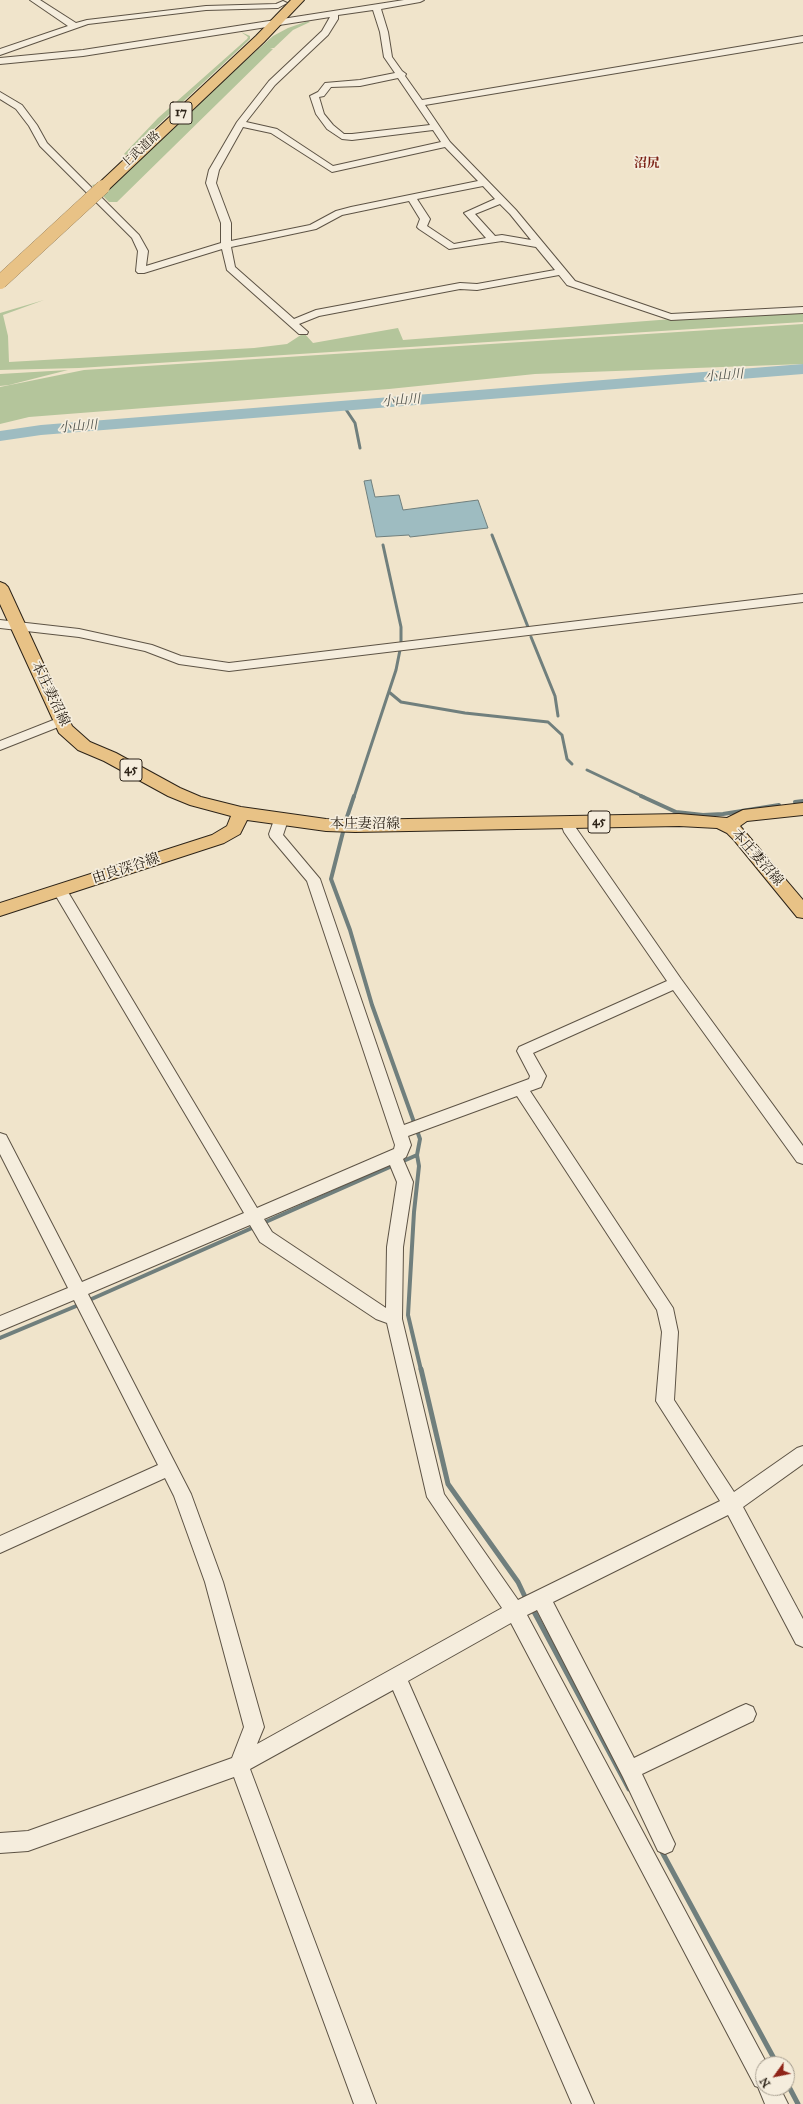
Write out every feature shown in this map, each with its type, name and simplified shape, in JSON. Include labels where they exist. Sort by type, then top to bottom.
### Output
[{"type":"highway","name":"上武道路","points":[[0,282],[278,22],[298,0]]},
{"type":"main road","name":"本庄妻沼線","points":[[0,587],[61,721],[73,737],[84,746],[110,757],[152,782],[196,801],[241,814],[281,820],[355,826],[687,820],[710,821],[728,825],[740,836],[803,912]]},
{"type":"main road","points":[[728,825],[743,816],[803,809]]},
{"type":"main road","name":"由良深谷線","points":[[0,910],[218,840],[234,830],[241,814]]},
{"type":"street","points":[[34,0],[73,25]]},
{"type":"street","points":[[199,0],[206,8]]},
{"type":"street","points":[[0,62],[83,54],[420,0]]},
{"type":"street","points":[[0,52],[73,25],[117,17],[206,8],[278,6],[283,3]]},
{"type":"street","points":[[376,6],[384,32],[388,57],[422,103],[447,144],[501,200],[571,283],[581,288],[671,317],[803,310]]},
{"type":"street","points":[[303,332],[230,268],[226,245],[226,223],[211,183],[214,170],[240,124],[272,83],[325,33],[334,19],[333,13]]},
{"type":"street","points":[[422,103],[803,39]]},
{"type":"street","points":[[402,74],[391,75],[360,83],[328,85],[321,94],[314,96],[320,114],[330,127],[342,136],[352,138],[436,127]]},
{"type":"street","points":[[0,95],[19,107],[33,126],[43,144],[136,237],[142,251],[141,271],[226,245],[313,227],[339,213],[484,182]]},
{"type":"street","points":[[240,124],[257,126],[274,131],[332,170],[367,160],[447,144]]},
{"type":"street","points":[[411,197],[425,219],[422,228],[452,246],[491,238],[502,238],[538,244]]},
{"type":"street","points":[[491,238],[469,213],[501,200]]},
{"type":"street","points":[[292,323],[316,313],[453,287],[477,287],[561,272]]},
{"type":"street","points":[[0,624],[79,633],[126,642],[179,660],[222,667],[240,667],[803,598]]},
{"type":"street","points":[[0,746],[61,721]]},
{"type":"street","points":[[0,1324],[81,1299],[396,1162],[403,1150],[399,1133],[313,879],[277,837],[276,834],[281,820]]},
{"type":"street","points":[[568,823],[569,829],[676,983],[803,1158]]},
{"type":"street","points":[[60,891],[266,1237],[382,1314],[394,1319]]},
{"type":"street","points":[[399,1133],[536,1082],[538,1076],[524,1051],[676,983]]},
{"type":"street","points":[[520,1089],[665,1308],[670,1332],[665,1401],[732,1504],[803,1638]]},
{"type":"street","points":[[0,1139],[182,1494],[214,1582],[254,1726],[239,1765],[365,2104]]},
{"type":"street","points":[[396,1162],[405,1182],[395,1247],[394,1319],[436,1498],[515,1611],[755,2063]]},
{"type":"street","points":[[0,1843],[28,1841],[239,1765],[515,1611],[732,1504],[803,1454]]},
{"type":"street","points":[[0,1545],[168,1468]]},
{"type":"street","points":[[541,1598],[630,1770],[665,1844]]},
{"type":"street","points":[[397,1677],[583,2104]]},
{"type":"street","points":[[630,1770],[746,1714]]},
{"type":"green space","points":[[308,21],[310,22],[293,30],[274,48],[270,48],[273,49],[117,202],[109,202],[92,185],[97,184],[95,186],[200,101],[273,36],[288,28]]},
{"type":"green space","points":[[241,32],[250,36],[250,39],[126,155],[124,154],[158,118],[247,39],[248,37]]},
{"type":"green space","points":[[44,300],[3,315],[8,336],[9,362],[254,348],[287,344],[304,333],[313,343],[398,328],[403,340],[672,319],[803,312],[803,322],[79,368],[0,370],[0,313]]},
{"type":"green space","points":[[803,324],[803,364],[535,374],[389,389],[29,417],[0,424],[0,387],[84,370]]},
{"type":"green space","points":[[68,370],[9,385],[0,386],[0,374]]},
{"type":"water","points":[[371,480],[375,497],[399,495],[403,510],[478,500],[488,528],[410,537],[409,535],[376,537],[364,481]]},
{"type":"waterway","name":"小山川","points":[[0,436],[41,430],[803,369]]},
{"type":"waterway","points":[[343,405],[355,423],[360,448]]},
{"type":"waterway","points":[[492,535],[528,627]]},
{"type":"waterway","points":[[354,797],[396,670],[401,645],[401,627],[383,545]]},
{"type":"waterway","points":[[531,637],[555,696],[558,716]]},
{"type":"waterway","points":[[389,692],[401,702],[465,713],[548,722],[562,735],[567,759],[572,764]]},
{"type":"waterway","points":[[587,770],[644,797]]},
{"type":"waterway","points":[[346,820],[354,796]]},
{"type":"waterway","points":[[641,796],[676,812],[703,815],[723,814],[779,805]]},
{"type":"waterway","points":[[795,802],[803,801]]},
{"type":"waterway","points":[[343,832],[331,879],[350,930],[372,1005],[420,1139],[417,1155]]},
{"type":"waterway","points":[[87,1301],[417,1155]]},
{"type":"waterway","points":[[417,1155],[419,1166],[414,1212],[408,1315],[421,1370]]},
{"type":"waterway","points":[[0,1338],[81,1304]]},
{"type":"waterway","points":[[421,1369],[448,1484],[518,1582],[527,1601]]},
{"type":"waterway","points":[[532,1608],[629,1789]]},
{"type":"waterway","points":[[661,1850],[773,2056]]},
{"type":"waterway","points":[[794,2096],[798,2104]]},
{"type":"district","name":"沼尻","points":[[647,164]]}]
